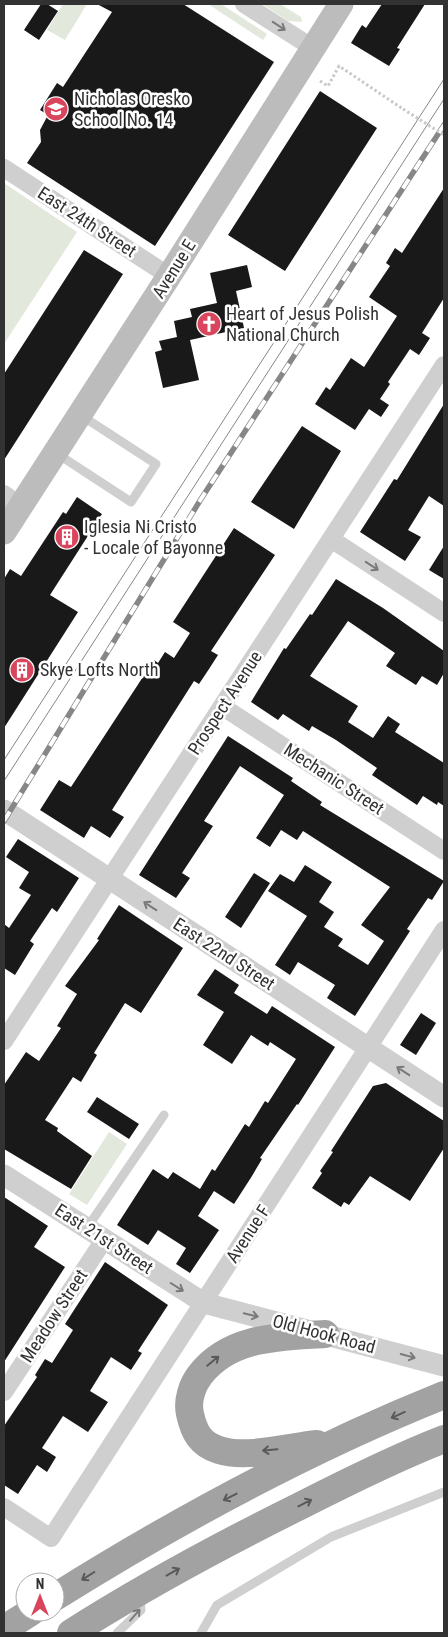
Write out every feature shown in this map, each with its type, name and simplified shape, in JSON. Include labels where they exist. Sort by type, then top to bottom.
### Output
[{"type":"highway","points":[[325,1334],[266,1338],[233,1348],[210,1362],[194,1382],[188,1406],[192,1426],[200,1441],[220,1451],[245,1452],[336,1443]]},
{"type":"highway","points":[[65,1591],[206,1509],[336,1443],[444,1395]]},
{"type":"highway","points":[[71,1633],[138,1592],[228,1542],[329,1491],[444,1439]]},
{"type":"highway","points":[[4,1629],[15,1622]]},
{"type":"main road","name":"Avenue E","points":[[4,532],[12,500],[55,452],[341,4]]},
{"type":"street","points":[[244,4],[313,48]]},
{"type":"street","name":"East 24th Street","points":[[4,168],[169,276]]},
{"type":"street","name":"Prospect Avenue","points":[[4,1041],[331,539],[442,375]]},
{"type":"street","points":[[331,539],[444,613]]},
{"type":"street","name":"Mechanic Street","points":[[223,707],[444,851]]},
{"type":"street","name":"East 22nd Street","points":[[4,810],[444,1098]]},
{"type":"street","name":"Avenue F","points":[[4,1507],[51,1538],[444,930]]},
{"type":"street","name":"East 21st Street","points":[[4,1175],[204,1303]]},
{"type":"street","name":"Meadow Street","points":[[4,1392],[95,1234]]},
{"type":"street","name":"Old Hook Road","points":[[204,1303],[444,1366]]},
{"type":"lane","points":[[55,452],[131,502],[156,464],[79,415]]},
{"type":"lane","points":[[95,1234],[164,1115]]},
{"type":"lane","points":[[201,1633],[217,1605],[331,1537],[444,1492]]},
{"type":"lane","points":[[117,1633],[141,1610],[138,1592]]},
{"type":"path","points":[[320,81],[328,86],[339,66],[444,136]]},
{"type":"shaded area","points":[[63,4],[87,4],[65,40],[47,30]]},
{"type":"shaded area","points":[[208,4],[221,4],[267,34],[263,40]]},
{"type":"shaded area","points":[[262,4],[280,4],[301,17],[302,22],[288,21]]},
{"type":"shaded area","points":[[4,183],[77,232],[4,344]]},
{"type":"shaded area","points":[[109,1132],[127,1144],[87,1205],[69,1194]]},
{"type":"building","points":[[41,4],[47,4],[58,11],[39,40],[24,30]]},
{"type":"building","points":[[97,4],[183,4],[274,62],[155,246],[27,163],[41,142],[40,130],[48,115],[40,110],[57,83],[63,87],[112,12]]},
{"type":"building","points":[[382,4],[425,4],[397,48],[400,49],[389,66],[351,43],[362,25],[366,28]]},
{"type":"building","points":[[320,91],[377,128],[285,271],[228,235]]},
{"type":"building","points":[[444,188],[444,298],[422,333],[430,338],[419,355],[410,349],[388,382],[390,384],[380,399],[389,405],[381,417],[369,409],[355,430],[315,404],[326,387],[330,390],[351,358],[364,367],[397,316],[369,297],[390,266],[386,263],[395,248],[402,253]]},
{"type":"building","points":[[84,250],[123,274],[4,460],[4,374]]},
{"type":"building","name":"Heart of Jesus Polish National Church","points":[[247,265],[252,287],[236,291],[244,328],[190,340],[199,380],[163,388],[155,352],[162,350],[159,341],[177,337],[174,321],[192,317],[190,309],[217,303],[210,273]]},
{"type":"building","points":[[444,404],[444,506],[429,496],[408,530],[421,537],[405,561],[360,532],[394,479],[397,480]]},
{"type":"building","points":[[302,426],[341,451],[294,529],[251,502]]},
{"type":"building","name":"Skye Lofts North","points":[[77,497],[102,514],[50,595],[78,612],[4,728],[4,579],[10,569],[21,576],[63,512],[66,514]]},
{"type":"building","points":[[234,528],[275,555],[211,651],[218,655],[199,684],[194,681],[112,810],[124,817],[110,838],[91,826],[84,838],[40,810],[59,780],[71,787],[154,660],[158,663],[165,652],[174,658],[190,633],[173,622]]},
{"type":"building","points":[[444,546],[444,579],[429,570]]},
{"type":"building","points":[[336,579],[383,608],[444,651],[444,673],[437,685],[422,676],[416,685],[386,666],[395,653],[348,621],[310,676],[358,706],[348,722],[373,738],[388,716],[400,724],[395,732],[444,763],[444,806],[438,802],[437,805],[423,796],[417,805],[372,775],[377,768],[336,740],[312,726],[309,731],[283,714],[278,720],[251,702],[284,648],[286,649],[310,614],[312,615]]},
{"type":"building","points":[[228,736],[293,778],[291,781],[322,802],[320,805],[444,881],[432,900],[428,898],[407,929],[410,931],[355,1016],[327,998],[335,985],[298,962],[290,975],[275,965],[307,916],[268,891],[280,874],[294,882],[305,865],[332,882],[319,902],[334,912],[324,927],[343,939],[338,946],[368,965],[384,941],[361,925],[390,887],[303,831],[297,840],[281,830],[270,847],[256,838],[284,795],[240,766],[204,821],[213,826],[182,873],[190,878],[176,898],[139,875]]},
{"type":"building","points":[[18,839],[79,878],[57,912],[52,908],[30,941],[34,944],[15,975],[4,968],[4,924],[9,928],[31,895],[19,888],[29,872],[6,857]]},
{"type":"building","points":[[254,873],[270,883],[241,928],[225,917]]},
{"type":"building","points":[[119,905],[183,948],[141,1013],[125,1003],[94,1053],[97,1055],[81,1082],[73,1077],[45,1120],[58,1128],[57,1131],[92,1156],[71,1189],[4,1149],[4,1085],[26,1052],[39,1061],[61,1028],[57,1026],[77,994],[65,986],[99,940],[97,939]]},
{"type":"building","points":[[215,969],[239,985],[234,993],[267,1014],[272,1006],[335,1047],[298,1105],[260,1158],[262,1159],[234,1204],[214,1191],[198,1216],[219,1230],[190,1273],[176,1264],[186,1248],[158,1230],[148,1245],[117,1225],[153,1169],[168,1179],[173,1172],[200,1189],[212,1169],[215,1171],[245,1124],[249,1127],[265,1101],[268,1103],[296,1059],[270,1042],[268,1046],[251,1035],[232,1064],[203,1045],[224,1012],[197,995]]},
{"type":"building","points":[[421,1013],[436,1023],[416,1055],[400,1045]]},
{"type":"building","points":[[386,1083],[444,1121],[444,1148],[410,1201],[370,1176],[349,1205],[344,1202],[341,1207],[312,1188],[322,1173],[320,1171],[333,1152],[331,1151],[373,1086]]},
{"type":"building","points":[[97,1097],[139,1124],[129,1139],[87,1112]]},
{"type":"building","points":[[4,1197],[48,1226],[34,1247],[65,1267],[4,1362]]},
{"type":"building","points":[[105,1262],[168,1305],[138,1351],[142,1353],[131,1370],[111,1357],[90,1391],[108,1402],[88,1432],[63,1416],[42,1448],[56,1457],[47,1472],[37,1465],[18,1494],[4,1485],[4,1426],[37,1377],[35,1375],[45,1359],[52,1363],[73,1330],[65,1324]]},
{"type":"tram line","points":[[4,760],[444,79]]},
{"type":"tram line","points":[[4,781],[444,99]]},
{"type":"railway","points":[[4,821],[201,499],[444,125]]},
{"type":"place","name":"Nicholas Oresko School No. 14","points":[[56,109]]},
{"type":"place","name":"Heart of Jesus Polish National Church","points":[[209,324]]},
{"type":"place","name":"Iglesia Ni Cristo - Locale of Bayonne","points":[[67,537]]},
{"type":"place","name":"Skye Lofts North","points":[[22,670]]}]
